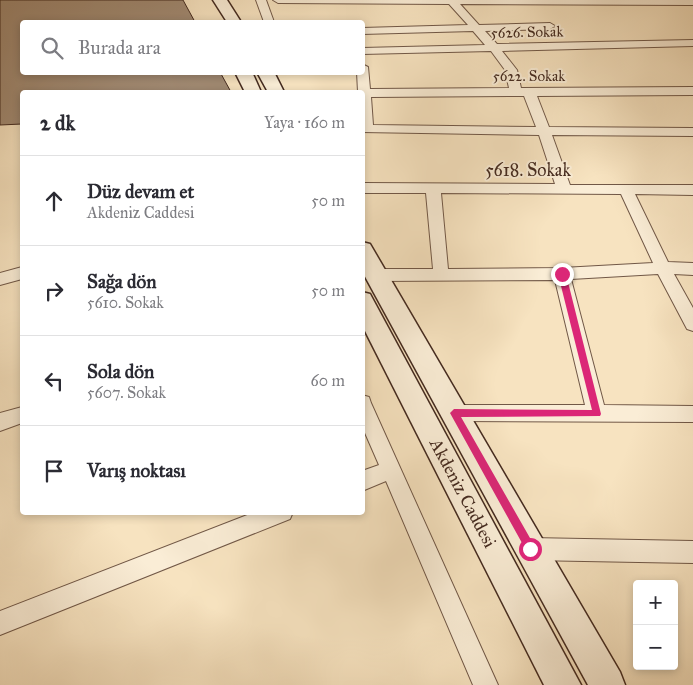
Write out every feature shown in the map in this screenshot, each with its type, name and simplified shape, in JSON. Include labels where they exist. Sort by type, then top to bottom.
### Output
[{"type":"main road","points":[[205,0],[216,20]]},
{"type":"main road","points":[[220,0],[233,20]]},
{"type":"main road","points":[[244,75],[252,90]]},
{"type":"main road","points":[[268,75],[275,90]]},
{"type":"main road","name":"Akdeniz Caddesi","points":[[365,255],[607,685]]},
{"type":"main road","name":"Akdeniz Caddesi","points":[[365,307],[563,685]]},
{"type":"street","points":[[261,0],[268,20]]},
{"type":"street","points":[[278,0],[693,2]]},
{"type":"street","points":[[452,1],[511,70],[544,131],[564,189]]},
{"type":"street","points":[[365,31],[550,26]]},
{"type":"street","name":"5626. Sokak","points":[[365,51],[693,43]]},
{"type":"street","points":[[363,75],[364,90]]},
{"type":"street","name":"5622. Sokak","points":[[365,93],[693,91]]},
{"type":"street","points":[[365,123],[544,131],[693,132]]},
{"type":"street","name":"5618. Sokak","points":[[365,188],[693,190]]},
{"type":"street","points":[[433,188],[441,274]]},
{"type":"street","points":[[626,190],[663,268],[693,324]]},
{"type":"street","points":[[376,275],[562,274],[663,268],[693,269]]},
{"type":"street","points":[[0,279],[20,274]]},
{"type":"street","points":[[562,274],[597,414]]},
{"type":"street","points":[[365,410],[486,685]]},
{"type":"street","points":[[454,413],[693,414]]},
{"type":"street","points":[[0,422],[20,415]]},
{"type":"street","points":[[365,480],[392,470]]},
{"type":"street","points":[[0,624],[275,515]]},
{"type":"street","points":[[530,549],[693,552]]},
{"type":"building","points":[[0,0],[183,0],[194,20],[20,20],[20,75],[222,75],[230,90],[20,90],[20,124],[0,125]]},
{"type":"route","points":[[530,549],[454,413],[597,414],[562,274]]}]
